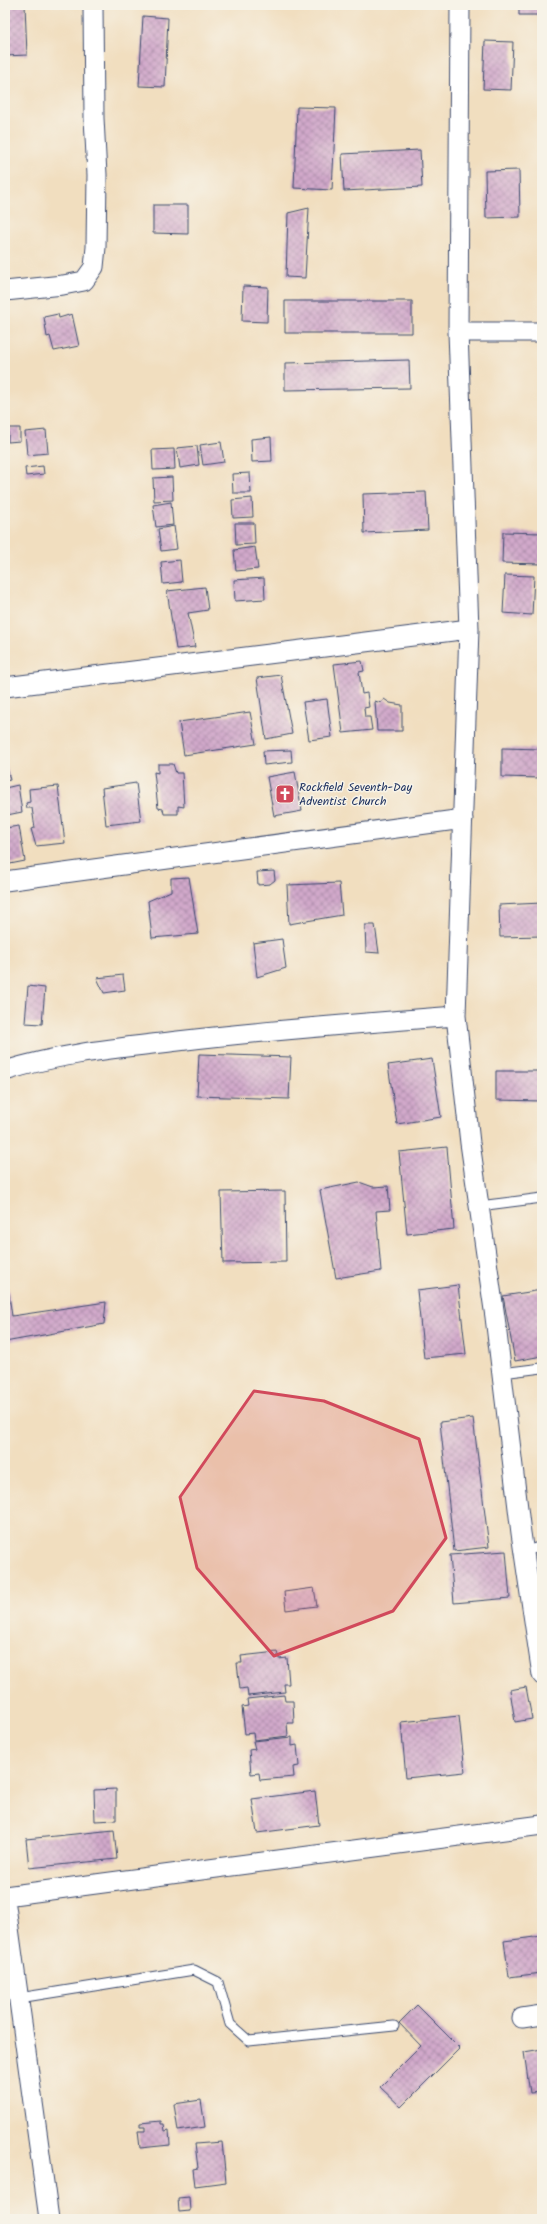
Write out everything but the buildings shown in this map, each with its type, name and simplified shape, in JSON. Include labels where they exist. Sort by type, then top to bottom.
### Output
[{"type":"street","points":[[5,291],[63,285],[84,281],[94,267],[96,247],[97,175],[94,118],[93,5]]},
{"type":"street","points":[[460,5],[458,332],[469,629],[456,1016],[479,1206],[502,1373],[523,1552],[542,1675]]},
{"type":"street","points":[[458,332],[542,332]]},
{"type":"street","points":[[5,687],[469,629]]},
{"type":"street","points":[[5,881],[463,819]]},
{"type":"street","points":[[5,1071],[38,1061],[99,1050],[268,1031],[456,1016]]},
{"type":"street","points":[[49,2219],[5,1897],[542,1826]]},
{"type":"street","points":[[522,2018],[542,2015]]},
{"type":"lane","points":[[479,1206],[542,1198]]},
{"type":"lane","points":[[502,1373],[542,1368]]},
{"type":"lane","points":[[523,1552],[542,1546]]},
{"type":"lane","points":[[19,1998],[194,1970],[218,1982],[230,2024],[248,2041],[394,2026]]},
{"type":"highlighted area","points":[[254,1391],[324,1401],[419,1439],[446,1538],[393,1611],[274,1656],[197,1568],[180,1497]]},
{"type":"place","name":"Rockfield Seventh-Day Adventist Church","points":[[285,794]]}]
